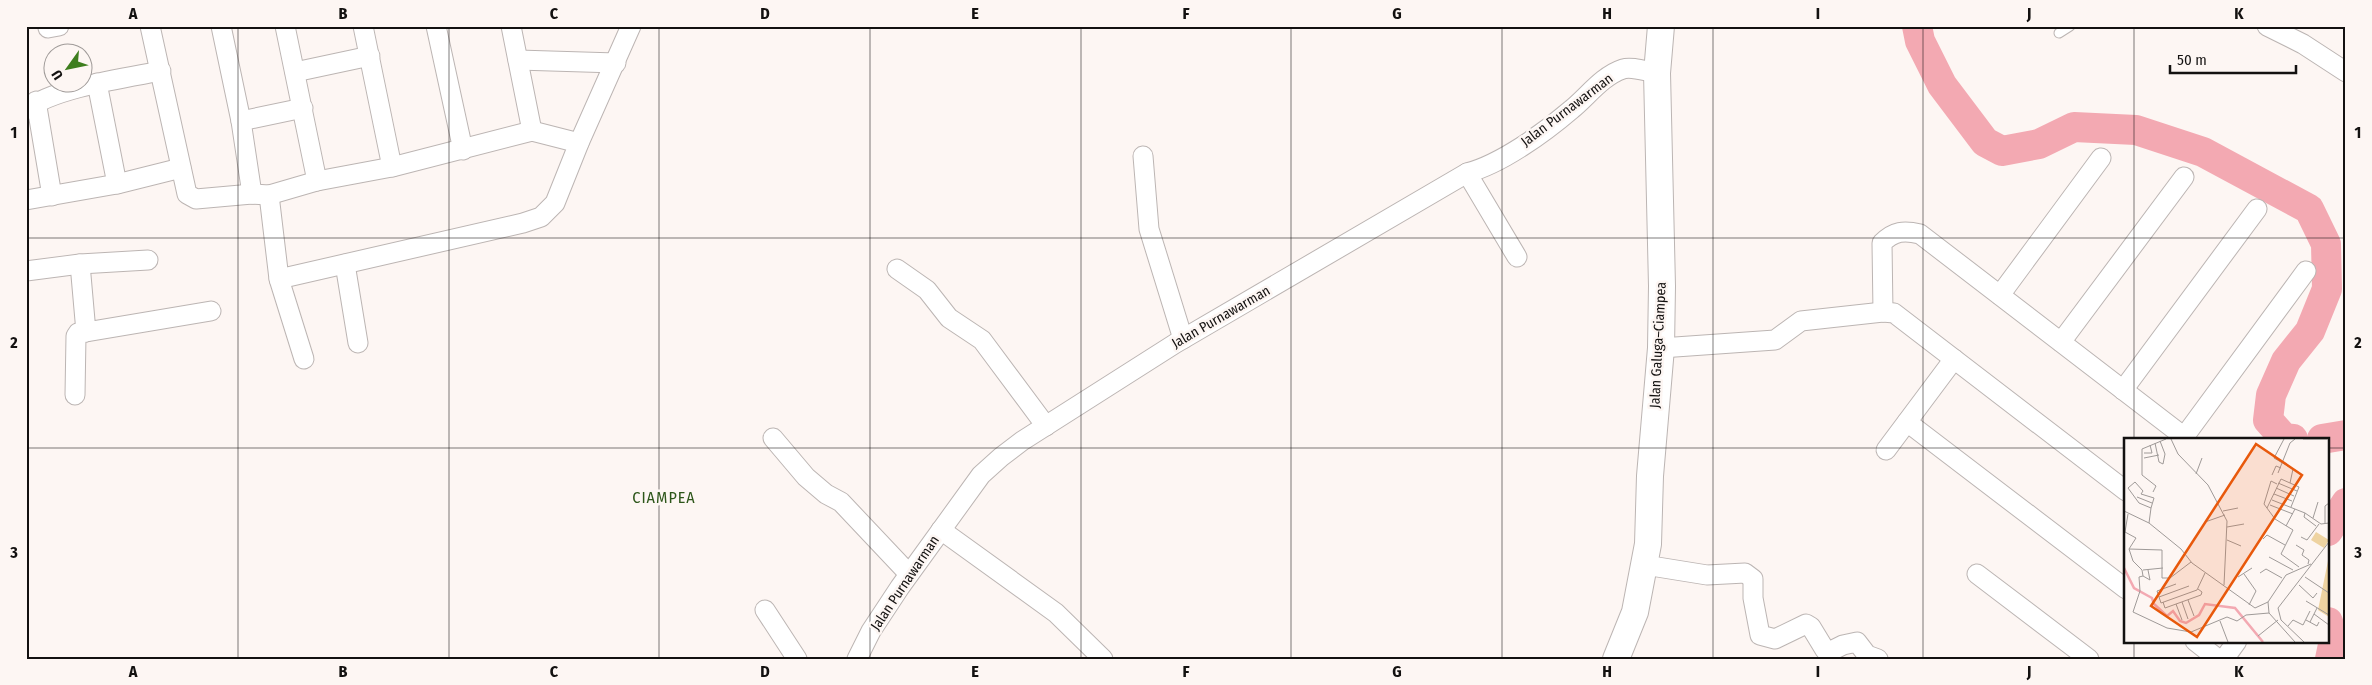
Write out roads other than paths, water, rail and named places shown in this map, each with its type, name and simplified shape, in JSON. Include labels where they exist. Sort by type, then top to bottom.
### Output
[{"type":"street","points":[[150,26],[187,194],[196,200],[261,194],[392,167],[532,131],[579,143]]},
{"type":"street","points":[[221,26],[241,121],[261,194],[280,279],[304,358]]},
{"type":"street","points":[[286,26],[317,181]]},
{"type":"street","points":[[363,26],[392,167]]},
{"type":"street","points":[[436,26],[463,150]]},
{"type":"street","points":[[511,26],[532,131]]},
{"type":"street","points":[[280,279],[523,223],[541,217],[555,203],[579,143],[631,26]]},
{"type":"street","name":"Jalan Galuga–Ciampea","points":[[1616,659],[1635,612],[1648,544],[1650,476],[1661,348],[1662,276],[1657,73],[1661,26]]},
{"type":"street","points":[[2267,26],[2303,44],[2346,72]]},
{"type":"street","points":[[295,72],[370,56]]},
{"type":"street","points":[[518,60],[616,63]]},
{"type":"street","name":"Jalan Purnawarman","points":[[858,659],[872,630],[909,574],[981,475],[1001,457],[1046,426],[1183,340],[1466,173],[1480,170],[1526,142],[1567,113],[1600,82],[1624,68],[1657,73]]},
{"type":"street","points":[[52,196],[31,106],[97,83],[161,71]]},
{"type":"street","points":[[97,83],[117,184]]},
{"type":"street","points":[[241,121],[303,108]]},
{"type":"street","points":[[1142,156],[1149,229],[1183,340]]},
{"type":"street","points":[[2000,296],[2101,158]]},
{"type":"street","points":[[26,200],[117,184],[181,168]]},
{"type":"street","points":[[1466,173],[1517,257]]},
{"type":"street","points":[[2061,342],[2184,177]]},
{"type":"street","points":[[2123,390],[2257,209]]},
{"type":"street","points":[[1883,312],[1882,243],[1889,235],[1905,230],[1920,234],[2185,438],[2306,271]]},
{"type":"street","points":[[26,271],[80,264],[148,260]]},
{"type":"street","points":[[80,264],[86,332]]},
{"type":"street","points":[[345,264],[358,344]]},
{"type":"street","points":[[897,270],[927,290],[949,318],[982,340],[1046,426]]},
{"type":"street","points":[[75,394],[76,336],[78,333],[211,311]]},
{"type":"street","points":[[1661,348],[1775,340],[1801,321],[1883,312],[1894,314],[2124,489]]},
{"type":"street","points":[[1886,450],[1954,359]]},
{"type":"street","points":[[1907,422],[2124,587]]},
{"type":"street","points":[[774,438],[806,477],[826,494],[840,502],[909,574]]},
{"type":"street","points":[[941,530],[1056,613],[1103,659]]},
{"type":"street","points":[[1645,565],[1707,575],[1745,573],[1753,579],[1753,598],[1760,635],[1775,639],[1806,624],[1811,627],[1825,650],[1829,652],[1843,645],[1858,642],[1867,654],[1878,659]]},
{"type":"street","points":[[1978,574],[2090,659]]},
{"type":"street","points":[[766,610],[797,659]]},
{"type":"street","points":[[2196,642],[2218,659]]},
{"type":"street","points":[[2224,659],[2236,642]]},
{"type":"lane","points":[[2059,33],[2070,26]]},
{"type":"waterway","points":[[1917,26],[1920,41],[1942,85],[1985,142],[2002,151],[2039,144],[2074,127],[2136,130],[2203,152],[2309,209],[2326,244],[2327,289],[2310,331],[2286,361],[2271,395],[2268,420],[2284,438]]},
{"type":"waterway","points":[[2328,438],[2346,435]]},
{"type":"waterway","points":[[2330,528],[2346,503]]},
{"type":"waterway","points":[[2330,628],[2334,640],[2330,659]]},
{"type":"district","name":"CIAMPEA","points":[[664,497]]}]
